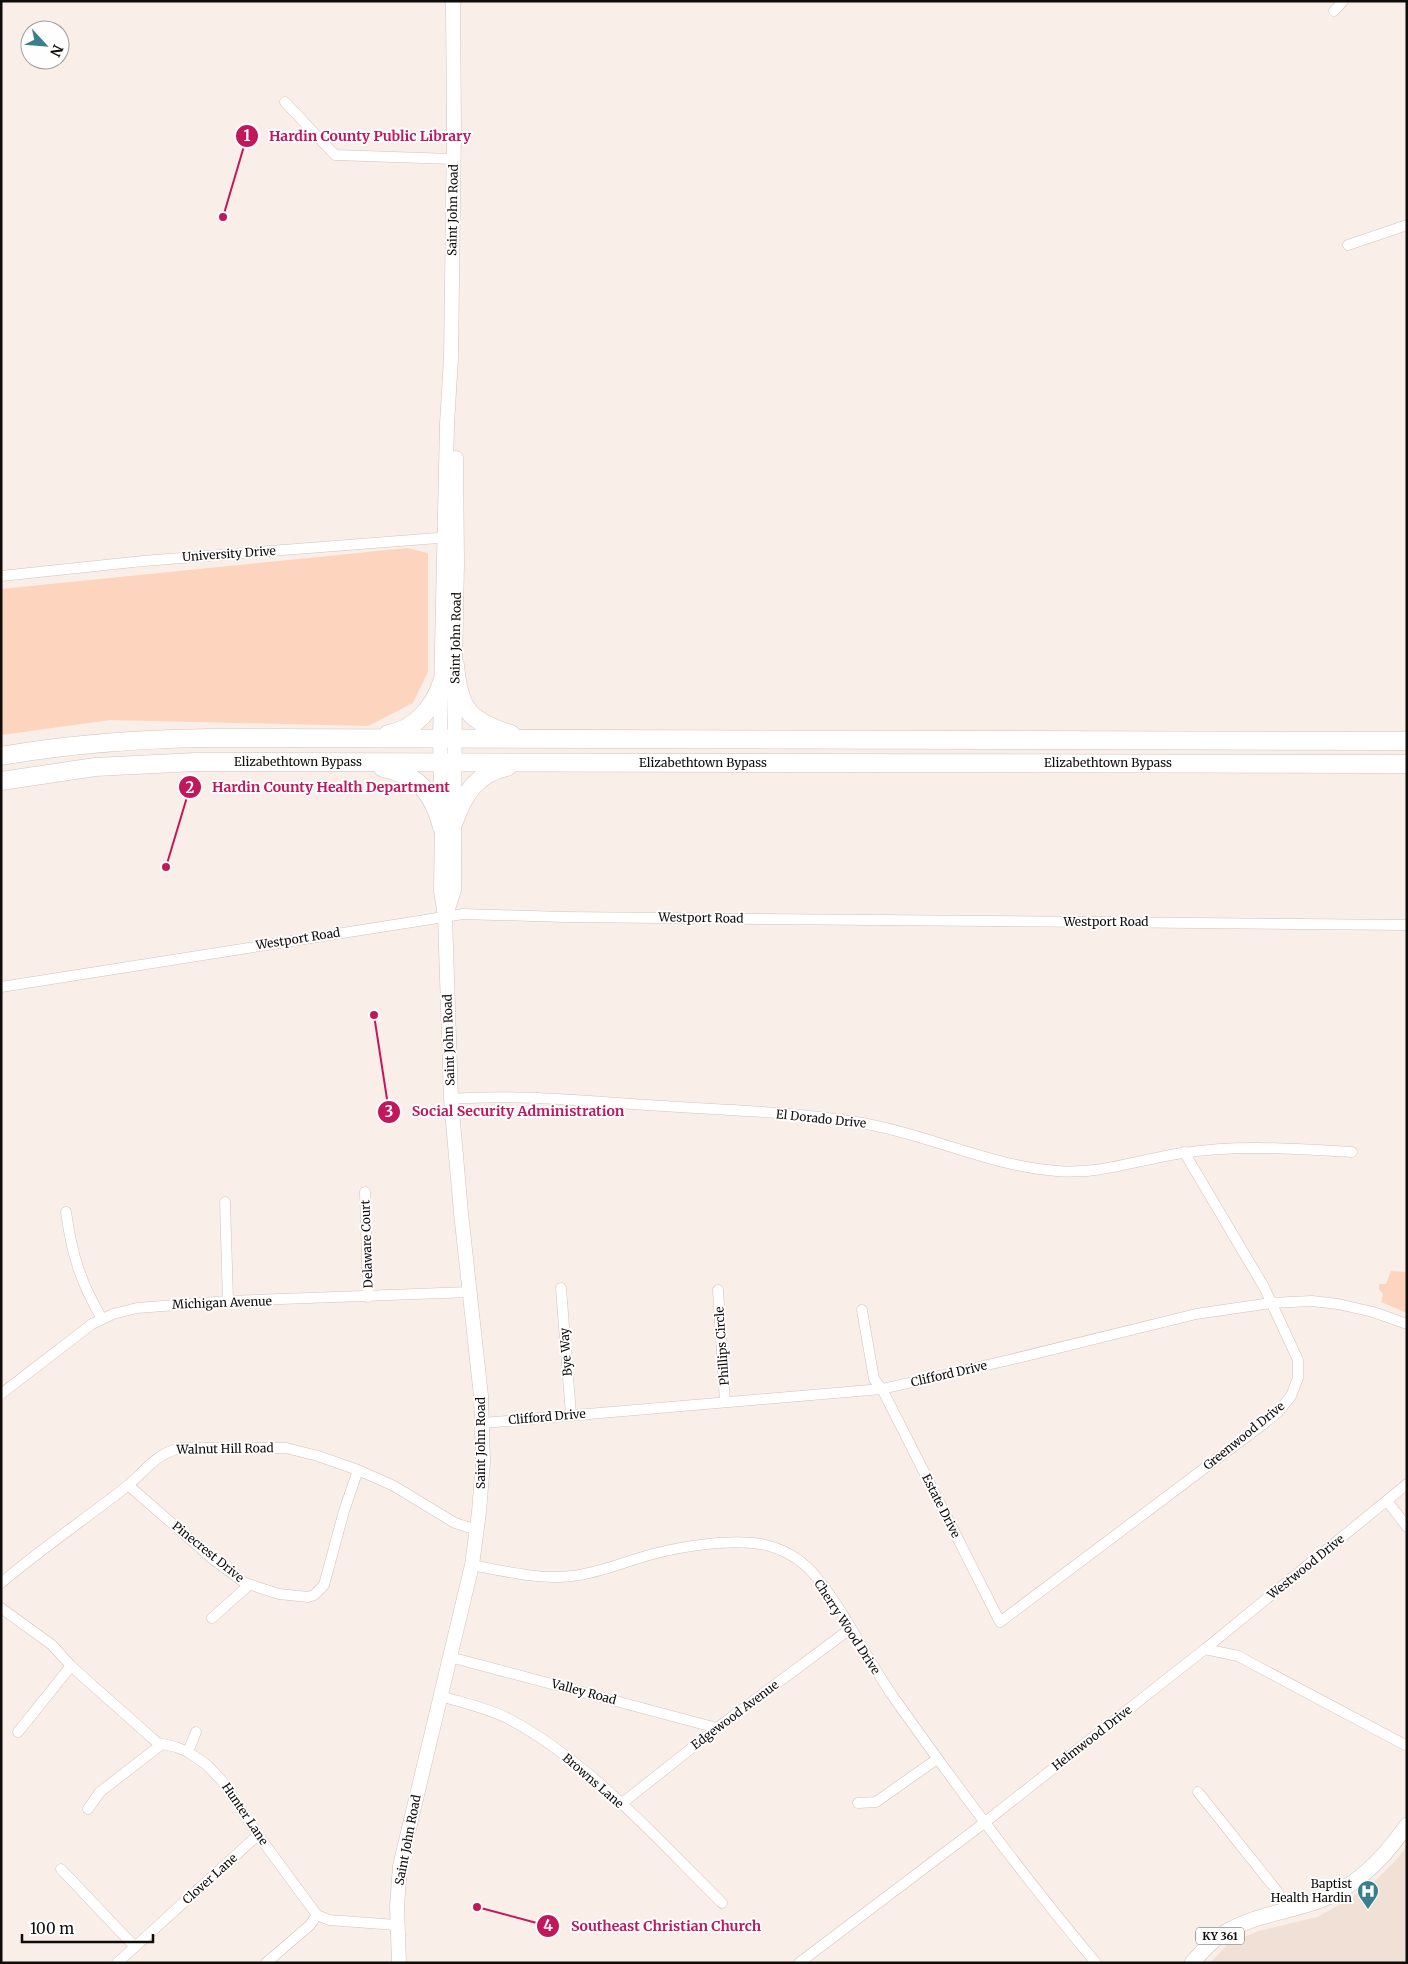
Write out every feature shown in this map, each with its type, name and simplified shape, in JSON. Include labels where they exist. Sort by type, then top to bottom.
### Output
[{"type":"highway","points":[[454,665],[458,694],[472,716],[483,724],[495,729],[531,739]]},
{"type":"highway","points":[[346,739],[396,733],[408,728],[426,712],[442,682]]},
{"type":"highway","name":"Elizabethtown Bypass","points":[[1,756],[83,745],[146,740],[447,738],[1407,741]]},
{"type":"highway","name":"Elizabethtown Bypass","points":[[1,781],[50,773],[138,764],[196,762],[1407,764]]},
{"type":"highway","points":[[345,762],[388,769],[414,779],[432,798],[437,810],[448,825],[464,797],[480,778],[503,768],[531,762]]},
{"type":"main road","name":"KY 361","points":[[1192,1963],[1207,1945],[1233,1927],[1323,1900],[1353,1883],[1368,1871],[1394,1844],[1407,1826]]},
{"type":"street","name":"Saint John Road","points":[[399,1963],[396,1925],[400,1866],[472,1565],[482,1486],[483,1422],[451,1099],[446,916],[454,890],[448,825],[447,738],[442,682],[455,423],[451,358],[454,158],[453,1]]},
{"type":"street","points":[[1334,11],[1343,1]]},
{"type":"street","points":[[285,102],[335,155],[454,158]]},
{"type":"street","points":[[1348,245],[1407,225]]},
{"type":"street","name":"Saint John Road","points":[[447,738],[454,665],[457,563],[450,537]]},
{"type":"street","name":"University Drive","points":[[1,576],[143,561],[450,537]]},
{"type":"street","name":"Westport Road","points":[[1,987],[463,914],[564,917],[1407,925]]},
{"type":"street","name":"El Dorado Drive","points":[[451,1099],[478,1097],[597,1102],[824,1118],[886,1128],[1003,1161],[1056,1171],[1076,1172],[1103,1169],[1184,1152],[1259,1147],[1352,1152]]},
{"type":"street","name":"Greenwood Drive","points":[[1000,1622],[1262,1425],[1285,1404],[1296,1387],[1298,1360],[1264,1287],[1184,1152]]},
{"type":"street","name":"Delaware Court","points":[[365,1192],[368,1297]]},
{"type":"street","points":[[225,1202],[228,1302]]},
{"type":"street","points":[[66,1212],[74,1258],[82,1281],[102,1319]]},
{"type":"street","name":"Bye Way","points":[[561,1288],[571,1415]]},
{"type":"street","name":"Phillips Circle","points":[[718,1290],[726,1402]]},
{"type":"street","name":"Michigan Avenue","points":[[1,1394],[102,1319],[137,1308],[228,1302],[470,1292]]},
{"type":"street","name":"Clifford Drive","points":[[483,1422],[882,1389],[1196,1314],[1271,1303],[1312,1301],[1332,1303],[1368,1310],[1407,1324]]},
{"type":"street","name":"Estate Drive","points":[[862,1310],[874,1379],[882,1389],[1000,1622]]},
{"type":"street","name":"Walnut Hill Road","points":[[1,1583],[128,1485],[154,1460],[172,1450],[191,1448],[286,1448],[318,1456],[358,1470],[394,1486],[455,1523],[477,1530]]},
{"type":"street","name":"Pinecrest Drive","points":[[128,1485],[214,1560],[249,1585],[279,1594],[301,1597],[314,1595],[320,1590],[328,1571],[358,1470]]},
{"type":"street","name":"Westwood Drive","points":[[1205,1648],[1407,1484]]},
{"type":"street","points":[[1387,1501],[1407,1527]]},
{"type":"street","name":"Cherry Wood Drive","points":[[472,1565],[526,1574],[563,1577],[608,1568],[678,1548],[740,1542],[763,1545],[785,1552],[805,1565],[826,1590],[883,1683],[937,1759],[984,1823],[1096,1963]]},
{"type":"street","points":[[212,1618],[249,1585]]},
{"type":"street","name":"Hunter Lane","points":[[1,1608],[52,1645],[71,1666],[144,1732],[162,1744],[188,1752],[207,1765],[223,1782],[258,1835],[317,1915]]},
{"type":"street","name":"Edgewood Avenue","points":[[621,1804],[717,1728],[850,1629]]},
{"type":"street","points":[[1205,1648],[1238,1656],[1407,1746]]},
{"type":"street","name":"Helmwood Drive","points":[[799,1963],[984,1823],[1205,1648]]},
{"type":"street","name":"Valley Road","points":[[450,1657],[717,1728]]},
{"type":"street","points":[[18,1732],[71,1666]]},
{"type":"street","name":"Browns Lane","points":[[440,1696],[507,1718],[533,1733],[572,1762],[621,1804],[722,1903]]},
{"type":"street","points":[[188,1752],[196,1732]]},
{"type":"street","points":[[88,1809],[100,1792],[162,1744]]},
{"type":"street","points":[[858,1804],[876,1802],[937,1759]]},
{"type":"street","points":[[1198,1792],[1276,1891],[1288,1912]]},
{"type":"street","name":"Clover Lane","points":[[117,1963],[258,1835]]},
{"type":"street","points":[[61,1869],[135,1948]]},
{"type":"street","points":[[266,1963],[310,1925],[317,1915],[329,1920],[396,1925]]},
{"type":"shaded area","points":[[407,548],[428,553],[428,672],[413,703],[368,726],[111,720],[1,735],[1,589]]},
{"type":"shaded area","points":[[1391,1271],[1407,1272],[1407,1313],[1381,1302],[1383,1294],[1379,1289],[1379,1284],[1386,1284]]},
{"type":"shaded area","name":"Baptist Health Hardin","points":[[1407,1846],[1407,1963],[1210,1963],[1229,1943],[1259,1931],[1317,1917],[1343,1903],[1373,1883]]},
{"type":"place","name":"Hardin County Public Library","points":[[223,217]]},
{"type":"place","name":"Hardin County Health Department","points":[[166,867]]},
{"type":"place","name":"Social Security Administration","points":[[374,1015]]},
{"type":"place","name":"Southeast Christian Church","points":[[477,1907]]},
{"type":"place","name":"Baptist Health Hardin","points":[[1368,1910]]}]
